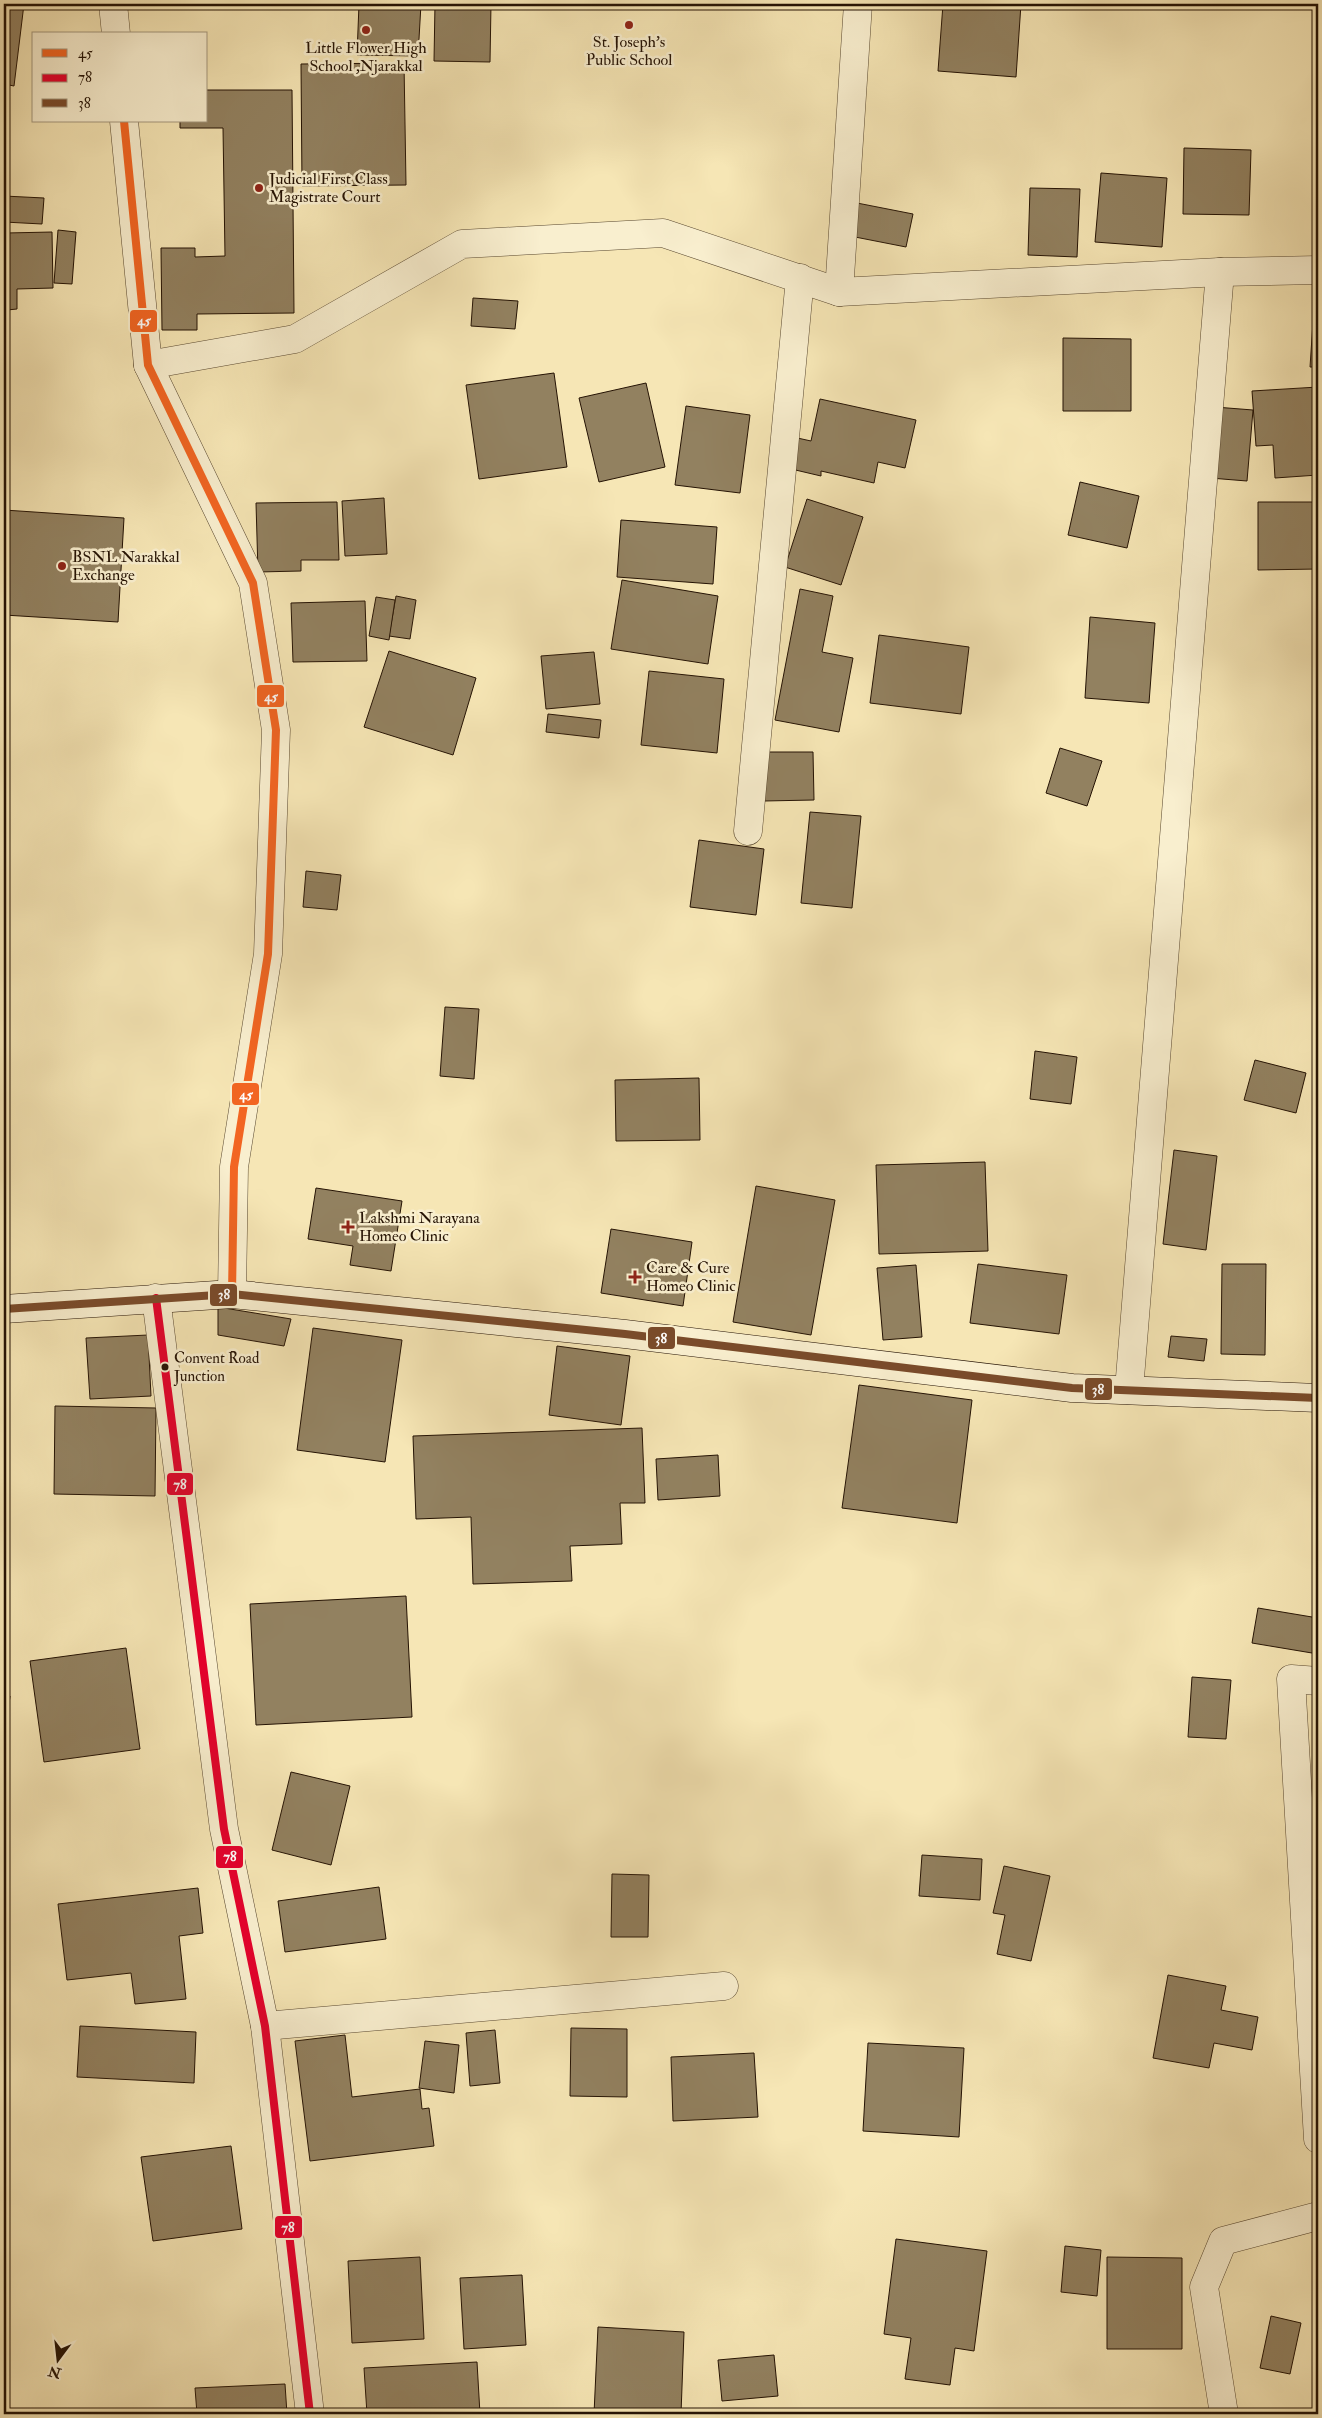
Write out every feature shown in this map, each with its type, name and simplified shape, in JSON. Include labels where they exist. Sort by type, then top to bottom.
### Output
[{"type":"street","points":[[113,4],[116,32]]},
{"type":"street","points":[[839,292],[858,4]]},
{"type":"street","points":[[124,122],[148,365],[253,583],[276,730],[268,954],[234,1167],[232,1294]]},
{"type":"street","points":[[148,365],[295,339],[462,244],[663,233],[839,292],[1220,272],[1318,270]]},
{"type":"street","points":[[1129,1390],[1220,272]]},
{"type":"street","points":[[748,831],[800,278]]},
{"type":"street","points":[[4,1309],[232,1294],[625,1334],[1072,1388],[1318,1398]]},
{"type":"street","points":[[156,1298],[224,1829],[265,2026],[310,2414]]},
{"type":"street","points":[[1318,1681],[1291,1678],[1318,2139]]},
{"type":"street","points":[[265,2026],[724,1986]]},
{"type":"street","points":[[1224,2414],[1204,2287],[1223,2241],[1318,2216]]},
{"type":"building","points":[[4,4],[24,4],[14,86],[4,84]]},
{"type":"building","name":"Little Flower High School ,Njarakkal","points":[[359,4],[421,4],[418,56],[357,55]]},
{"type":"building","points":[[435,4],[491,4],[490,62],[434,61]]},
{"type":"building","points":[[943,4],[1021,4],[1016,77],[938,71]]},
{"type":"building","points":[[404,63],[406,185],[302,186],[301,64]]},
{"type":"building","name":"Judicial First Class Magistrate Court","points":[[208,90],[292,90],[294,313],[197,314],[197,330],[162,330],[161,248],[195,248],[195,257],[225,256],[223,128],[180,128],[180,122],[208,122]]},
{"type":"building","points":[[1184,148],[1251,150],[1249,215],[1183,214]]},
{"type":"building","points":[[1101,173],[1167,178],[1162,247],[1095,242]]},
{"type":"building","points":[[1030,188],[1080,189],[1077,257],[1028,255]]},
{"type":"building","points":[[4,196],[44,198],[42,224],[4,222]]},
{"type":"building","points":[[857,203],[913,214],[906,247],[850,236]]},
{"type":"building","points":[[58,230],[76,232],[72,284],[54,283]]},
{"type":"building","points":[[52,232],[53,288],[17,289],[17,309],[7,310],[6,233]]},
{"type":"building","points":[[473,298],[518,301],[515,329],[471,326]]},
{"type":"building","points":[[1314,307],[1318,307],[1318,367],[1310,367]]},
{"type":"building","points":[[1063,338],[1131,339],[1131,411],[1063,411]]},
{"type":"building","points":[[554,373],[567,467],[479,479],[466,385]]},
{"type":"building","points":[[646,383],[665,467],[599,482],[579,398]]},
{"type":"building","points":[[1318,387],[1318,475],[1275,478],[1273,445],[1256,446],[1252,391]]},
{"type":"building","points":[[820,399],[916,420],[905,468],[878,462],[874,483],[821,471],[821,476],[787,468],[793,437],[811,441]]},
{"type":"building","points":[[686,406],[750,415],[740,493],[675,485]]},
{"type":"building","points":[[1215,407],[1253,410],[1247,481],[1210,478]]},
{"type":"building","points":[[1080,482],[1139,496],[1127,548],[1068,535]]},
{"type":"building","points":[[384,498],[387,554],[345,556],[342,501]]},
{"type":"building","points":[[807,499],[863,517],[841,585],[785,567]]},
{"type":"building","points":[[337,502],[339,560],[301,560],[301,571],[258,572],[256,503]]},
{"type":"building","points":[[1258,502],[1318,502],[1318,569],[1258,570]]},
{"type":"building","name":"BSNL Narakkal Exchange","points":[[4,510],[124,518],[118,622],[4,615]]},
{"type":"building","points":[[621,520],[717,527],[713,584],[617,577]]},
{"type":"building","points":[[622,580],[718,596],[708,664],[611,649]]},
{"type":"building","points":[[800,589],[833,596],[822,652],[853,658],[839,732],[775,720]]},
{"type":"building","points":[[396,596],[416,600],[410,639],[389,636]]},
{"type":"building","points":[[376,597],[395,600],[389,640],[369,636]]},
{"type":"building","points":[[365,601],[367,661],[293,662],[291,603]]},
{"type":"building","points":[[1090,617],[1155,623],[1149,703],[1085,698]]},
{"type":"building","points":[[879,635],[969,647],[961,714],[870,703]]},
{"type":"building","points":[[389,651],[476,678],[453,755],[364,727]]},
{"type":"building","points":[[594,652],[600,704],[546,709],[541,656]]},
{"type":"building","points":[[649,671],[724,679],[717,753],[641,745]]},
{"type":"building","points":[[548,714],[601,720],[599,738],[546,732]]},
{"type":"building","points":[[1060,748],[1102,761],[1087,806],[1046,793]]},
{"type":"building","points":[[764,752],[813,752],[814,800],[764,801]]},
{"type":"building","points":[[810,812],[861,816],[852,908],[801,903]]},
{"type":"building","points":[[699,840],[764,849],[756,915],[690,907]]},
{"type":"building","points":[[306,871],[341,875],[337,910],[303,907]]},
{"type":"building","points":[[445,1007],[479,1009],[474,1079],[440,1076]]},
{"type":"building","points":[[1035,1051],[1077,1057],[1071,1104],[1030,1099]]},
{"type":"building","points":[[1255,1060],[1306,1073],[1296,1113],[1244,1100]]},
{"type":"building","points":[[699,1078],[700,1140],[616,1141],[615,1080]]},
{"type":"building","points":[[1174,1150],[1217,1156],[1206,1250],[1163,1244]]},
{"type":"building","points":[[985,1162],[988,1251],[879,1254],[876,1165]]},
{"type":"building","points":[[756,1186],[835,1200],[811,1335],[733,1322]]},
{"type":"building","points":[[316,1188],[402,1201],[391,1271],[350,1265],[353,1246],[308,1239]]},
{"type":"building","points":[[611,1229],[692,1242],[683,1306],[601,1293]]},
{"type":"building","points":[[978,1264],[1067,1275],[1059,1334],[970,1323]]},
{"type":"building","points":[[1222,1264],[1266,1264],[1265,1355],[1221,1354]]},
{"type":"building","points":[[916,1265],[922,1337],[883,1340],[877,1268]]},
{"type":"building","points":[[218,1307],[291,1319],[284,1346],[218,1335]]},
{"type":"building","points":[[313,1328],[402,1340],[385,1462],[297,1450]]},
{"type":"building","points":[[148,1335],[151,1396],[90,1399],[86,1338]]},
{"type":"building","points":[[1171,1336],[1207,1339],[1204,1361],[1168,1357]]},
{"type":"building","points":[[557,1346],[630,1356],[621,1425],[549,1415]]},
{"type":"building","points":[[859,1385],[972,1400],[957,1523],[842,1508]]},
{"type":"building","points":[[55,1406],[156,1408],[155,1496],[54,1494]]},
{"type":"building","points":[[642,1428],[645,1503],[620,1503],[622,1544],[570,1546],[572,1581],[473,1584],[471,1517],[416,1519],[413,1436]]},
{"type":"building","points":[[718,1455],[720,1496],[658,1500],[656,1459]]},
{"type":"building","points":[[406,1596],[412,1717],[256,1725],[250,1604]]},
{"type":"building","points":[[1258,1608],[1318,1618],[1318,1654],[1252,1643]]},
{"type":"building","points":[[126,1648],[140,1749],[44,1762],[30,1661]]},
{"type":"building","points":[[1192,1677],[1231,1680],[1226,1739],[1188,1737]]},
{"type":"building","points":[[4,1695],[10,1696],[4,1744]]},
{"type":"building","points":[[291,1772],[350,1786],[331,1865],[272,1850]]},
{"type":"building","points":[[922,1855],[982,1859],[980,1900],[919,1896]]},
{"type":"building","points":[[1004,1866],[1050,1876],[1031,1961],[997,1954],[1005,1915],[993,1913]]},
{"type":"building","points":[[612,1874],[649,1875],[648,1937],[611,1937]]},
{"type":"building","points":[[379,1887],[386,1939],[285,1952],[278,1901]]},
{"type":"building","points":[[198,1888],[203,1933],[179,1936],[186,1999],[135,2004],[131,1973],[67,1980],[58,1904]]},
{"type":"building","points":[[1168,1975],[1226,1986],[1221,2010],[1258,2017],[1252,2050],[1214,2043],[1209,2068],[1153,2058]]},
{"type":"building","points":[[80,2026],[196,2032],[194,2083],[77,2077]]},
{"type":"building","points":[[571,2028],[627,2029],[627,2097],[570,2096]]},
{"type":"building","points":[[495,2030],[500,2083],[470,2086],[466,2033]]},
{"type":"building","points":[[345,2035],[352,2097],[420,2089],[422,2109],[429,2108],[434,2146],[310,2161],[295,2041]]},
{"type":"building","points":[[425,2041],[459,2045],[454,2093],[419,2088]]},
{"type":"building","points":[[868,2043],[964,2048],[959,2137],[863,2131]]},
{"type":"building","points":[[754,2053],[758,2117],[673,2121],[671,2057]]},
{"type":"building","points":[[231,2146],[242,2229],[153,2241],[141,2157]]},
{"type":"building","points":[[896,2239],[987,2251],[974,2351],[955,2348],[950,2385],[905,2379],[911,2338],[884,2334]]},
{"type":"building","points":[[1065,2246],[1101,2250],[1097,2296],[1061,2292]]},
{"type":"building","points":[[420,2257],[424,2339],[352,2343],[348,2261]]},
{"type":"building","points":[[1107,2257],[1182,2258],[1182,2349],[1107,2349]]},
{"type":"building","points":[[522,2275],[526,2345],[464,2349],[460,2278]]},
{"type":"building","points":[[1271,2316],[1301,2323],[1290,2374],[1260,2368]]},
{"type":"building","points":[[598,2327],[684,2332],[681,2414],[594,2414]]},
{"type":"building","points":[[774,2355],[778,2396],[722,2401],[718,2360]]},
{"type":"building","points":[[477,2362],[480,2414],[367,2414],[364,2368]]},
{"type":"building","points":[[285,2384],[287,2414],[197,2414],[195,2388]]},
{"type":"transit line","name":"45","points":[[124,122],[148,365],[253,583],[276,730],[268,954],[234,1167],[232,1294]]},
{"type":"transit line","name":"38","points":[[4,1309],[232,1294],[625,1334],[1072,1388],[1318,1398]]},
{"type":"transit line","name":"78","points":[[156,1298],[224,1829],[265,2026],[310,2414]]},
{"type":"place","name":"St. Joseph's Public School","points":[[629,25]]},
{"type":"place","name":"Little Flower High School ,Njarakkal","points":[[366,30]]},
{"type":"place","name":"Judicial First Class Magistrate Court","points":[[259,188]]},
{"type":"place","name":"BSNL Narakkal Exchange","points":[[62,566]]},
{"type":"place","name":"Lakshmi Narayana Homeo Clinic","points":[[348,1227]]},
{"type":"place","name":"Care & Cure Homeo Clinic","points":[[635,1277]]},
{"type":"place","name":"Convent Road Junction","points":[[165,1367]]}]
